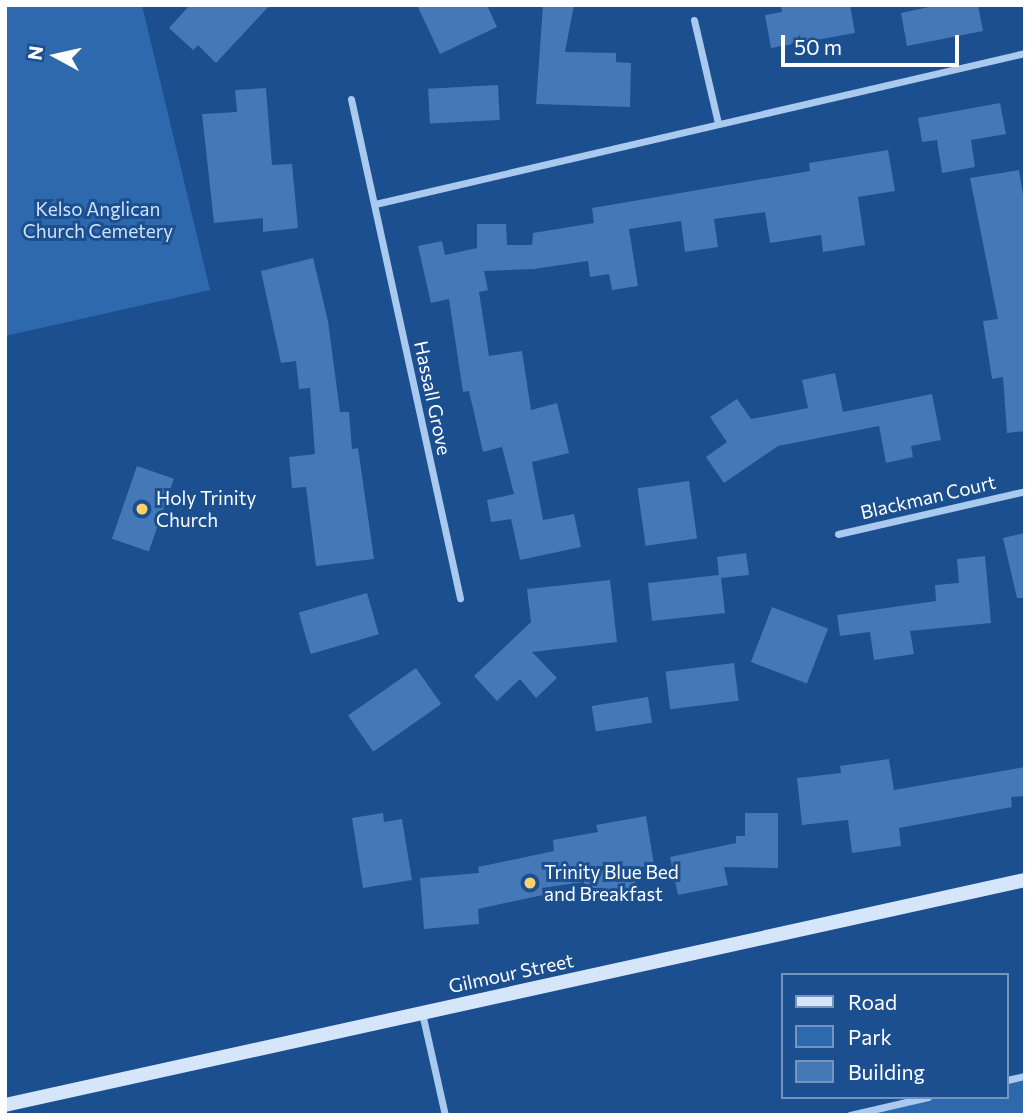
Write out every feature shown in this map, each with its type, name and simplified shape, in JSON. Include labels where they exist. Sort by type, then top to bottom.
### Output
[{"type":"main road","name":"Gilmour Street","points":[[5,1105],[1025,880]]},
{"type":"street","points":[[694,20],[718,123]]},
{"type":"street","points":[[375,204],[1025,53]]},
{"type":"street","name":"Hassall Grove","points":[[351,99],[460,598]]},
{"type":"street","name":"Blackman Court","points":[[838,534],[1025,491]]},
{"type":"street","points":[[422,1012],[445,1115]]},
{"type":"street","points":[[850,1115],[919,1099]]},
{"type":"green space","name":"Kelso Anglican Church Cemetery","points":[[5,5],[142,5],[210,290],[5,336]]},
{"type":"green space","points":[[1025,1076],[1025,1115],[850,1115],[919,1099],[1009,1099],[1009,1079]]},
{"type":"building","points":[[190,5],[270,5],[216,63],[198,45],[193,50],[169,28]]},
{"type":"building","points":[[417,5],[487,5],[497,27],[440,54]]},
{"type":"building","points":[[543,5],[574,5],[565,52],[616,53],[616,62],[631,63],[630,107],[536,104]]},
{"type":"building","points":[[781,5],[850,5],[855,33],[771,48],[765,15],[782,12]]},
{"type":"building","points":[[938,5],[978,5],[983,31],[907,46],[901,13]]},
{"type":"building","points":[[498,85],[500,120],[430,124],[428,89]]},
{"type":"building","points":[[266,88],[272,165],[292,164],[298,228],[263,232],[263,218],[214,223],[202,114],[237,112],[235,90]]},
{"type":"building","points":[[1000,103],[1006,134],[971,140],[975,167],[942,173],[937,140],[922,142],[918,118]]},
{"type":"building","points":[[888,150],[895,191],[858,197],[865,245],[823,252],[821,235],[770,243],[765,212],[714,219],[718,247],[685,252],[681,221],[629,229],[638,286],[612,290],[609,274],[590,277],[588,261],[534,269],[484,271],[488,290],[479,292],[489,356],[522,351],[531,410],[557,403],[569,453],[532,462],[543,520],[574,514],[581,547],[520,560],[511,519],[491,522],[487,500],[514,494],[502,447],[483,452],[469,391],[463,392],[449,299],[431,303],[418,246],[442,241],[445,255],[477,248],[477,224],[506,224],[507,245],[532,245],[533,233],[594,223],[592,208],[810,171],[809,163]]},
{"type":"building","points":[[1019,170],[1025,208],[1025,431],[1007,433],[1003,377],[992,379],[983,321],[998,319],[970,178]]},
{"type":"building","points":[[313,258],[328,321],[340,412],[349,412],[352,449],[358,448],[374,559],[316,566],[306,487],[292,488],[289,457],[315,454],[310,388],[299,389],[296,361],[281,363],[261,271]]},
{"type":"building","points":[[835,373],[843,412],[932,394],[941,440],[911,446],[913,457],[886,463],[879,426],[778,446],[724,483],[706,457],[727,442],[710,417],[737,399],[751,419],[808,408],[802,380]]},
{"type":"building","name":"Holy Trinity Church","points":[[137,466],[174,479],[149,552],[112,539]]},
{"type":"building","points":[[689,481],[697,538],[646,546],[638,488]]},
{"type":"building","points":[[1025,533],[1025,598],[1017,598],[1003,538]]},
{"type":"building","points":[[746,553],[749,575],[721,578],[725,613],[652,621],[648,583],[719,575],[717,557]]},
{"type":"building","points":[[985,556],[991,623],[910,631],[914,654],[874,660],[870,632],[840,636],[837,615],[936,601],[935,585],[959,583],[957,559]]},
{"type":"building","points":[[610,580],[617,642],[532,652],[557,678],[536,698],[520,679],[497,701],[474,676],[531,622],[527,589]]},
{"type":"building","points":[[367,593],[379,634],[311,654],[299,613]]},
{"type":"building","points":[[772,607],[828,629],[807,684],[751,662]]},
{"type":"building","points":[[734,663],[739,701],[670,709],[666,671]]},
{"type":"building","points":[[416,668],[441,704],[373,752],[348,716]]},
{"type":"building","points":[[648,697],[652,723],[596,732],[592,706]]},
{"type":"building","points":[[889,759],[894,790],[1025,767],[1025,796],[1011,797],[1012,807],[899,828],[901,846],[852,853],[848,820],[802,825],[797,778],[841,773],[840,766]]},
{"type":"building","points":[[383,813],[384,822],[402,819],[412,880],[363,888],[352,818]]},
{"type":"building","points":[[745,813],[778,813],[778,868],[724,867],[728,885],[678,895],[670,857],[736,843],[736,836],[745,836]]},
{"type":"building","points":[[646,816],[654,865],[633,868],[636,889],[586,897],[584,882],[542,888],[543,895],[478,909],[479,924],[424,929],[420,878],[479,873],[478,867],[554,851],[553,840],[598,832],[596,825]]},
{"type":"place","name":"Holy Trinity Church","points":[[142,509]]},
{"type":"place","name":"Trinity Blue Bed and Breakfast","points":[[530,883]]}]
